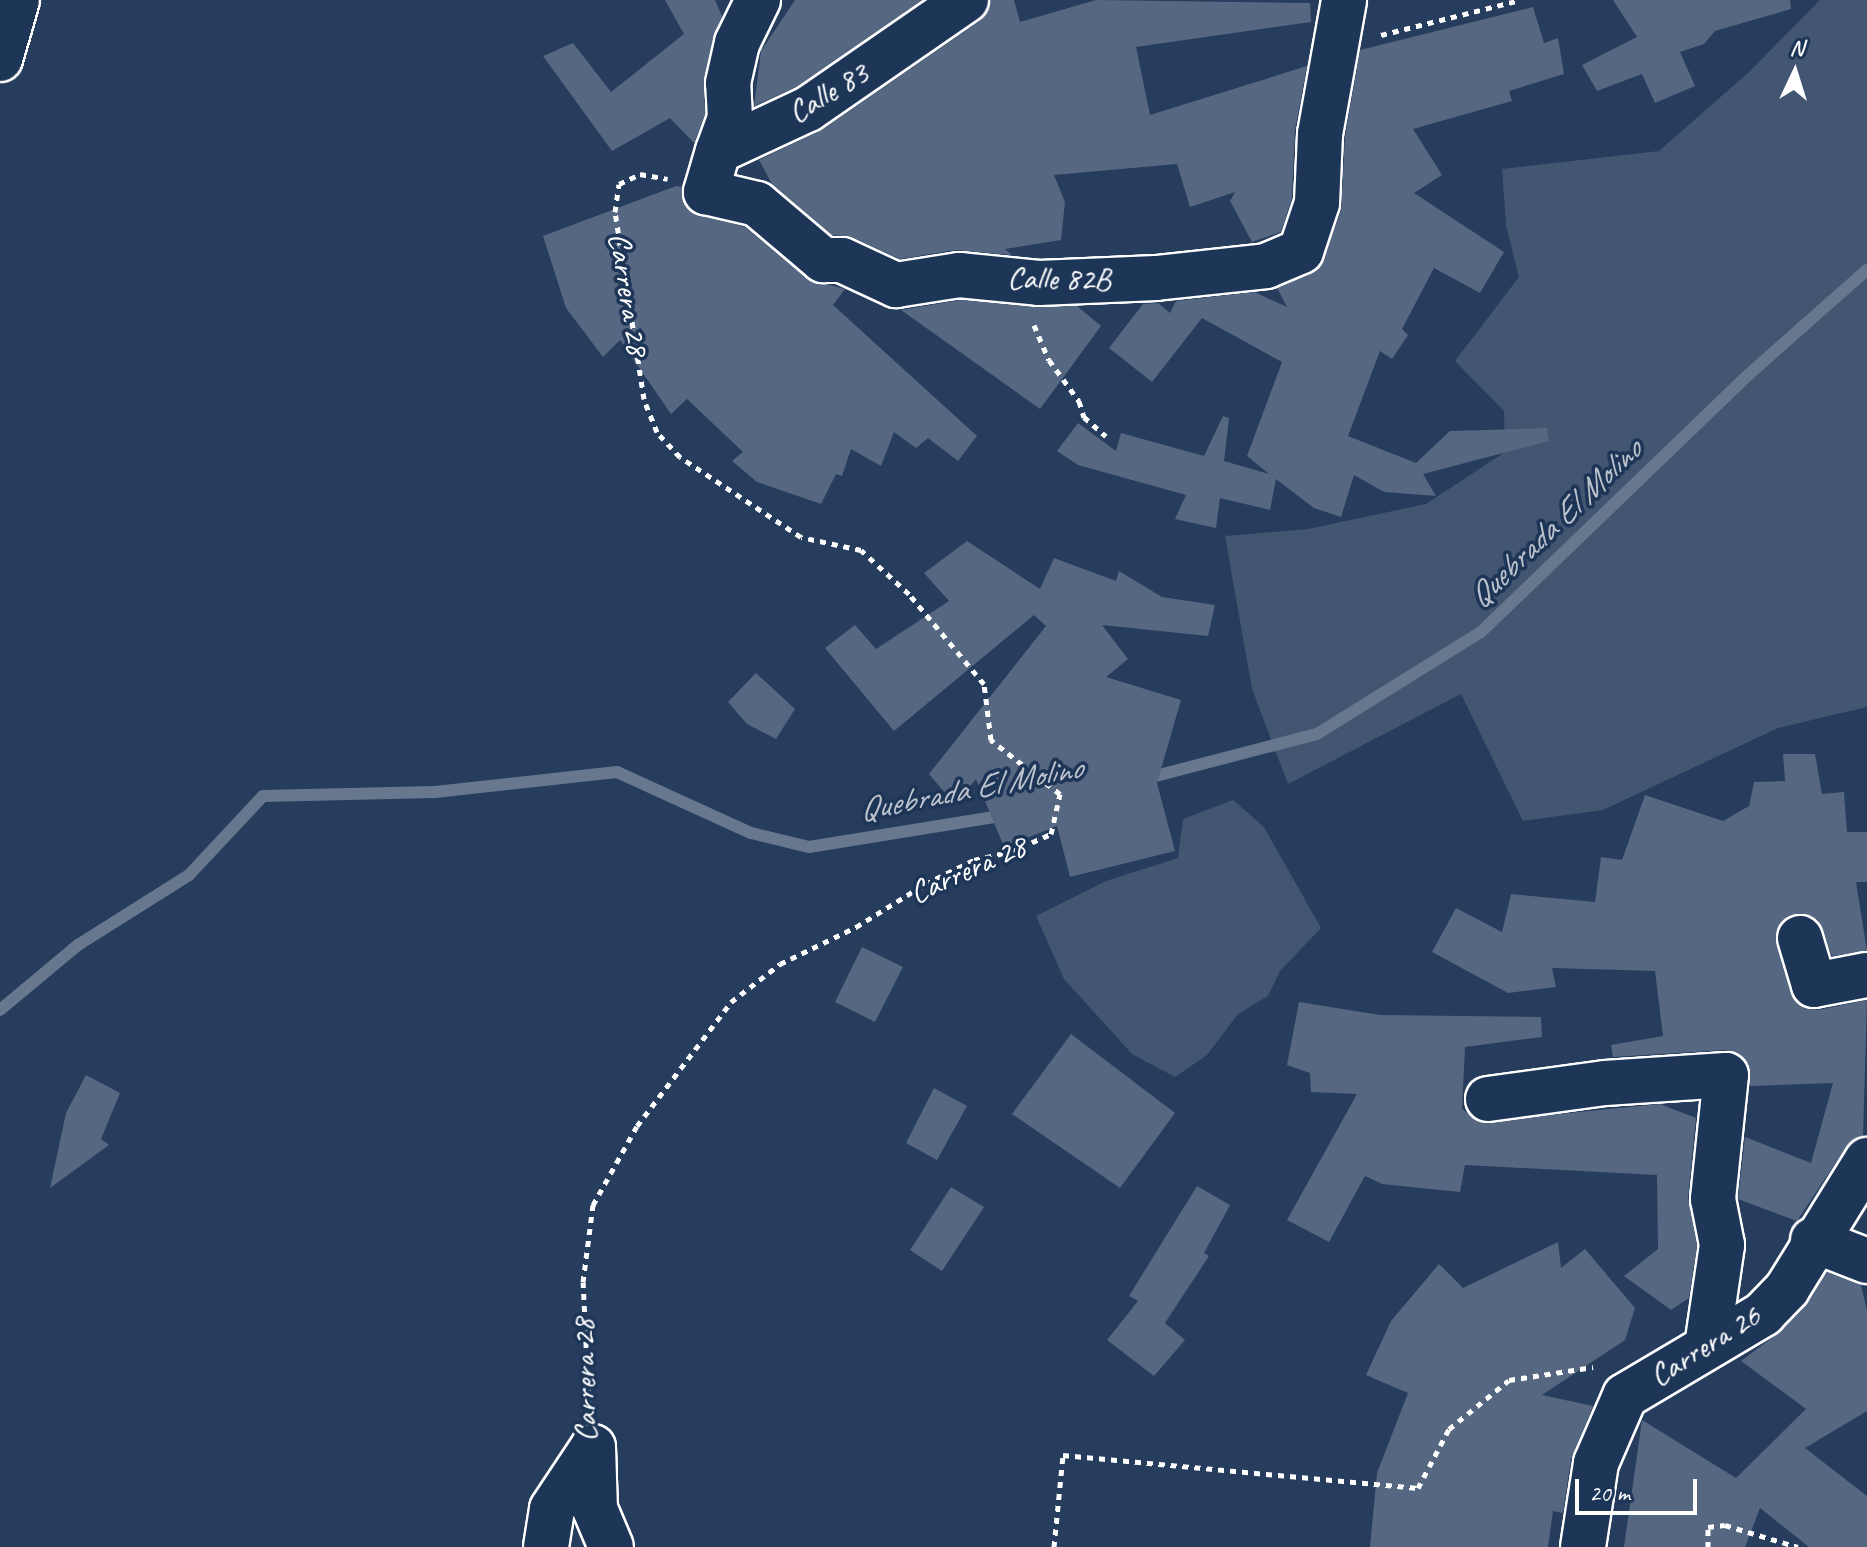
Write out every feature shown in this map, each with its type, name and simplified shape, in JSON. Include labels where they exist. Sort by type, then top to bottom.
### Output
[{"type":"street","points":[[0,59],[17,0]]},
{"type":"street","points":[[712,172],[730,118],[728,83],[737,43],[758,0]]},
{"type":"street","name":"Calle 83","points":[[712,172],[966,0]]},
{"type":"street","name":"Calle 82B","points":[[712,172],[757,204],[823,260],[842,260],[896,285],[959,275],[1023,281],[1156,278],[1266,266],[1301,251],[1317,203],[1320,134],[1344,0]]},
{"type":"street","points":[[1800,938],[1814,985],[1867,975]]},
{"type":"street","points":[[1488,1099],[1605,1083],[1726,1075],[1713,1199],[1722,1245],[1718,1338]]},
{"type":"street","name":"Carrera 26","points":[[1583,1547],[1596,1463],[1625,1396],[1763,1314],[1787,1289],[1813,1240],[1867,1160]]},
{"type":"street","points":[[1813,1240],[1864,1271]]},
{"type":"street","points":[[593,1447],[595,1509],[611,1547]]},
{"type":"street","name":"Carrera 28","points":[[546,1547],[552,1509],[593,1447]]},
{"type":"path","points":[[1333,54],[1384,34],[1520,0]]},
{"type":"path","name":"Carrera 28","points":[[593,1447],[583,1358],[583,1282],[593,1205],[637,1126],[731,1002],[780,964],[856,927],[961,866],[1051,834],[1060,794],[991,740],[984,684],[909,594],[861,550],[801,537],[680,457],[657,432],[644,399],[615,212],[619,184],[640,174],[712,172]]},
{"type":"path","points":[[1023,281],[1049,360],[1079,401],[1084,417],[1106,436]]},
{"type":"path","points":[[1054,1547],[1063,1455],[1418,1488],[1459,1418],[1509,1380],[1537,1376]]},
{"type":"path","points":[[1708,1547],[1708,1527],[1725,1525],[1798,1547]]},
{"type":"shaded area","points":[[1820,0],[1867,0],[1867,707],[1778,728],[1603,810],[1523,821],[1461,694],[1288,784],[1252,689],[1225,536],[1308,529],[1426,504],[1505,452],[1504,411],[1455,361],[1519,277],[1506,225],[1502,169],[1659,151],[1749,72]]},
{"type":"shaded area","points":[[1233,800],[1264,827],[1321,928],[1280,971],[1268,996],[1238,1014],[1207,1055],[1175,1077],[1132,1054],[1064,979],[1036,916],[1106,881],[1178,858],[1183,819]]},
{"type":"building","points":[[665,0],[715,0],[722,16],[704,78],[705,114],[694,143],[670,118],[612,151],[543,56],[573,43],[611,92],[684,34]]},
{"type":"building","points":[[795,0],[922,0],[796,87],[754,106],[761,51]]},
{"type":"building","points":[[991,0],[1014,0],[1020,22],[1096,0],[1310,3],[1311,22],[1136,47],[1150,115],[1307,66],[1295,130],[1292,198],[1281,232],[1252,242],[1230,201],[1235,192],[1190,207],[1177,164],[1054,175],[1065,202],[1061,240],[1005,249],[1012,255],[955,250],[900,259],[852,237],[832,235],[772,184],[759,160],[822,130],[980,21]]},
{"type":"building","points":[[1613,0],[1790,0],[1791,9],[1715,31],[1704,44],[1680,52],[1695,86],[1655,103],[1642,74],[1597,91],[1582,65],[1637,37]]},
{"type":"building","points":[[1533,7],[1544,43],[1558,38],[1564,74],[1509,91],[1512,101],[1413,129],[1442,175],[1414,193],[1504,252],[1480,293],[1434,268],[1402,329],[1408,335],[1392,359],[1380,351],[1348,436],[1416,463],[1450,431],[1547,428],[1549,441],[1423,474],[1436,496],[1384,492],[1354,475],[1341,517],[1314,508],[1276,479],[1270,510],[1220,498],[1216,528],[1175,519],[1186,495],[1078,465],[1057,451],[1078,423],[1116,451],[1121,433],[1204,456],[1223,416],[1229,418],[1224,461],[1269,474],[1247,456],[1282,362],[1202,318],[1152,382],[1109,348],[1143,304],[1158,303],[1170,313],[1176,301],[1254,292],[1287,307],[1277,288],[1320,267],[1341,211],[1345,137],[1360,50]]},
{"type":"building","points":[[676,186],[682,187],[689,210],[745,227],[807,279],[845,289],[833,305],[977,436],[958,461],[928,438],[916,448],[894,432],[881,466],[851,449],[842,476],[836,474],[821,504],[757,482],[732,461],[743,452],[687,399],[671,414],[620,340],[603,357],[566,308],[543,236]]},
{"type":"building","points":[[960,300],[1077,306],[1101,326],[1040,409],[901,310]]},
{"type":"building","points":[[967,541],[1040,589],[1054,558],[1116,581],[1119,571],[1162,597],[1215,605],[1208,636],[1102,625],[1128,659],[1106,677],[1181,700],[1157,783],[1175,851],[1070,877],[1057,826],[1004,847],[976,779],[955,805],[929,774],[1046,626],[1034,615],[894,731],[825,648],[855,625],[876,649],[949,601],[924,573]]},
{"type":"building","points":[[756,673],[795,709],[776,739],[747,724],[728,702]]},
{"type":"building","points":[[1783,754],[1815,754],[1822,794],[1844,792],[1847,832],[1867,832],[1867,882],[1856,882],[1867,951],[1832,956],[1818,920],[1805,914],[1782,920],[1776,933],[1797,1003],[1818,1010],[1867,1000],[1863,1136],[1846,1147],[1797,1221],[1738,1199],[1745,1137],[1811,1163],[1833,1083],[1750,1086],[1748,1063],[1725,1050],[1613,1057],[1611,1045],[1663,1036],[1655,971],[1552,968],[1556,987],[1508,993],[1432,952],[1456,908],[1502,932],[1511,894],[1595,902],[1601,857],[1622,860],[1645,795],[1723,821],[1749,806],[1754,782],[1785,781]]},
{"type":"building","points":[[862,947],[903,967],[875,1022],[835,1002]]},
{"type":"building","points":[[1299,1002],[1380,1015],[1541,1017],[1542,1037],[1465,1047],[1462,1109],[1479,1122],[1660,1104],[1696,1118],[1688,1197],[1697,1246],[1689,1298],[1671,1310],[1624,1276],[1658,1249],[1657,1175],[1465,1165],[1460,1192],[1382,1184],[1365,1176],[1329,1242],[1287,1220],[1357,1094],[1311,1092],[1310,1073],[1287,1065]]},
{"type":"building","points":[[1071,1034],[1175,1113],[1120,1188],[1012,1114]]},
{"type":"building","points":[[86,1075],[120,1093],[101,1139],[109,1145],[50,1188],[66,1113]]},
{"type":"building","points":[[934,1088],[967,1106],[937,1160],[906,1143]]},
{"type":"building","points":[[1197,1186],[1230,1205],[1204,1253],[1209,1256],[1165,1323],[1185,1340],[1154,1376],[1107,1340],[1138,1301],[1129,1296]]},
{"type":"building","points":[[951,1187],[984,1207],[942,1271],[910,1250]]},
{"type":"building","points":[[1558,1242],[1561,1268],[1585,1249],[1635,1308],[1625,1340],[1542,1395],[1593,1406],[1571,1459],[1563,1513],[1553,1511],[1548,1547],[1370,1547],[1377,1473],[1408,1393],[1366,1375],[1391,1321],[1439,1264],[1463,1288]]},
{"type":"building","points":[[1827,1272],[1861,1285],[1867,1311],[1867,1411],[1805,1448],[1867,1496],[1867,1547],[1809,1547],[1760,1508],[1745,1547],[1624,1547],[1642,1420],[1736,1478],[1806,1409],[1741,1361],[1781,1331]]},
{"type":"waterway","name":"Quebrada El Molino","points":[[1144,779],[1317,734],[1481,632],[1747,376],[1867,270]]},
{"type":"waterway","name":"Quebrada El Molino","points":[[0,1010],[78,945],[189,875],[263,796],[435,792],[617,772],[751,833],[809,847],[1006,815]]}]
